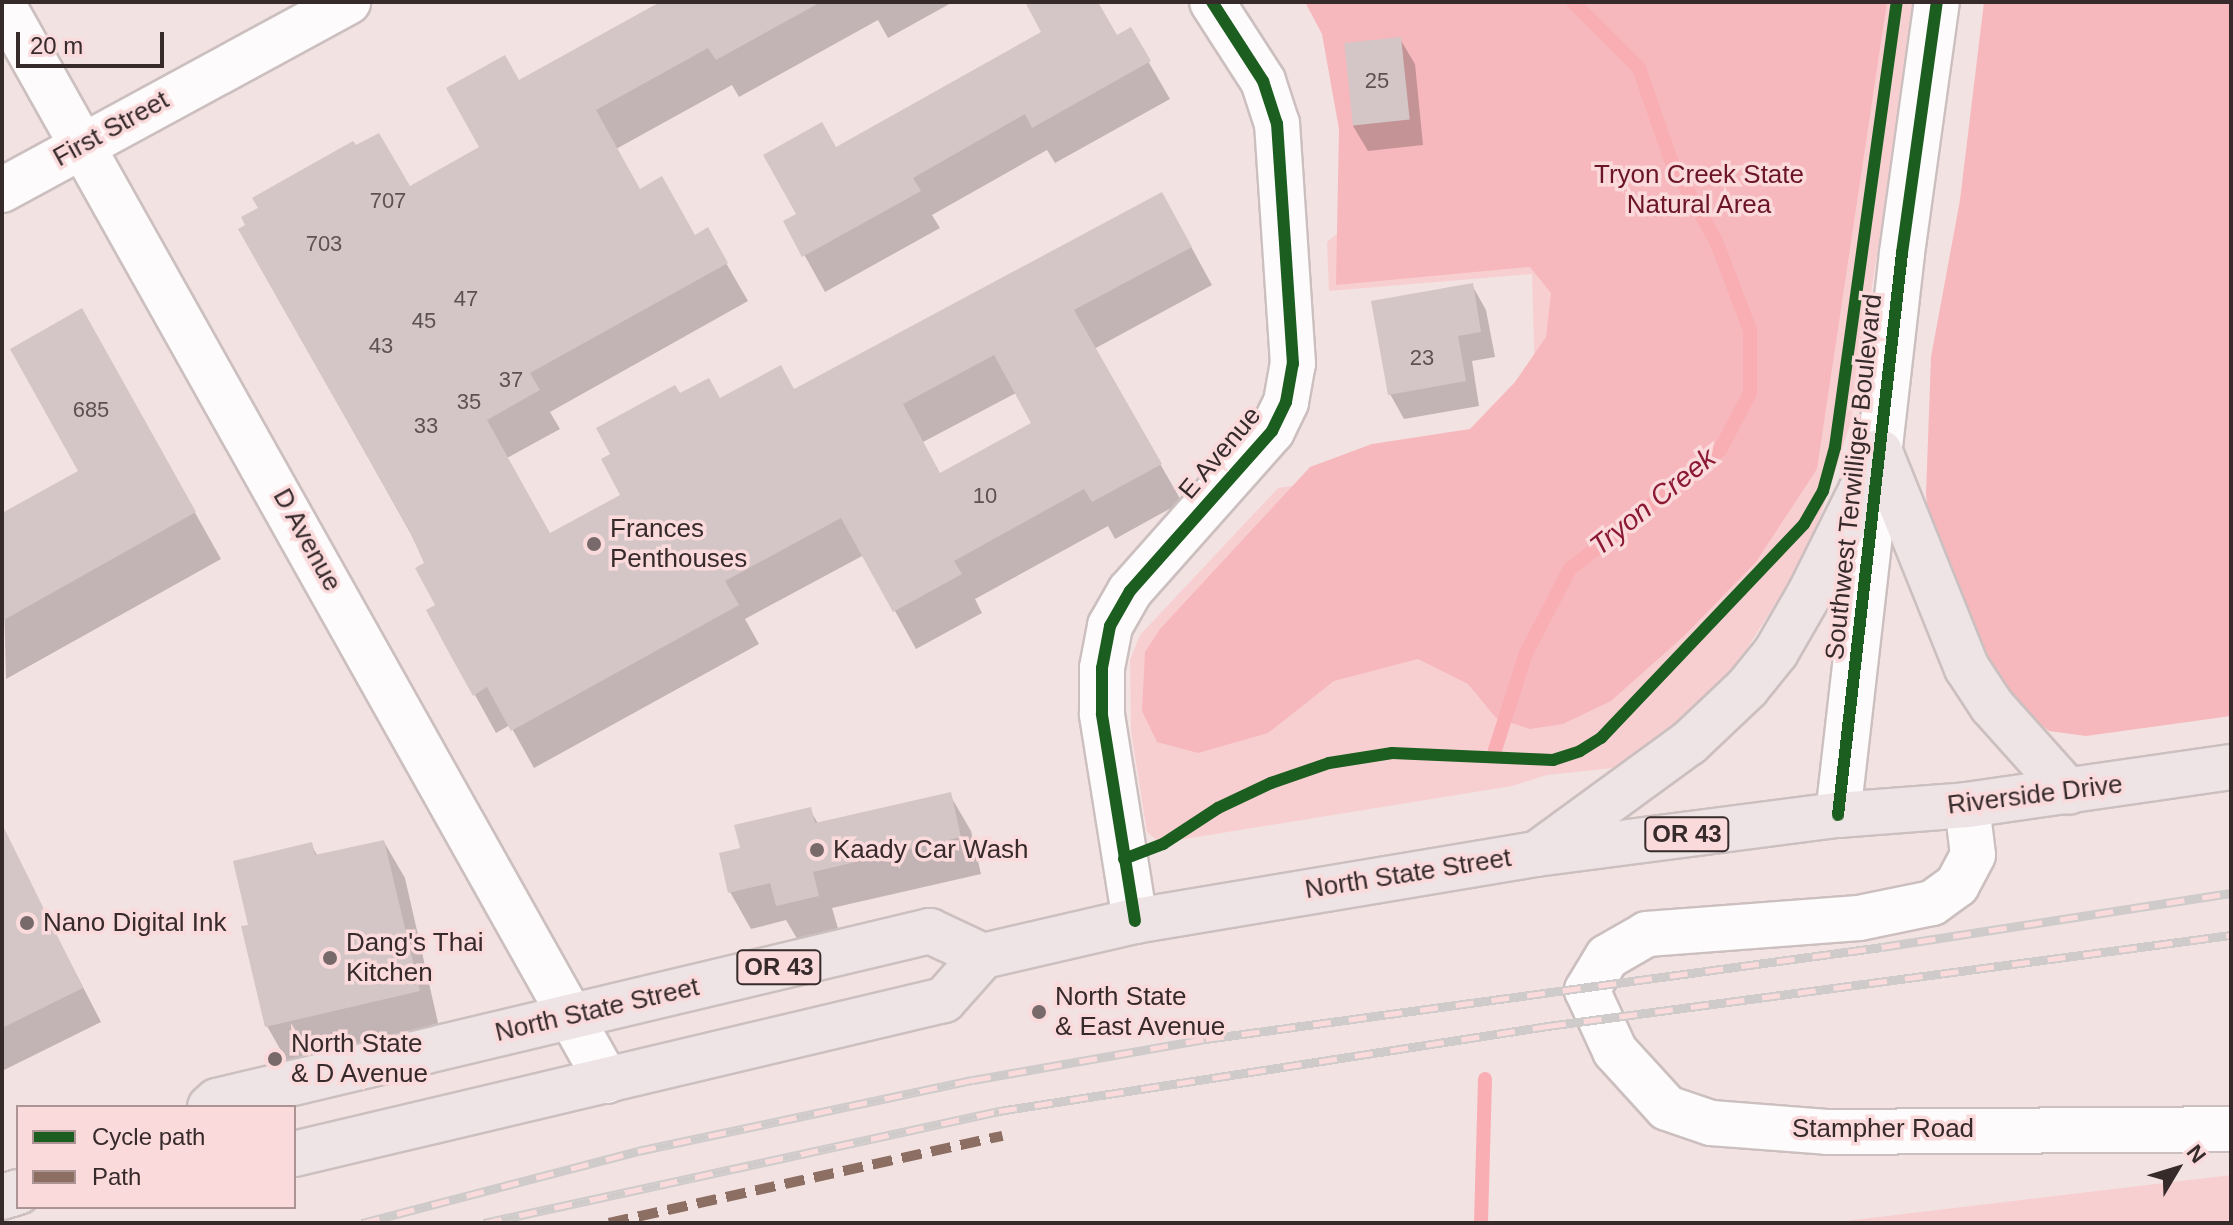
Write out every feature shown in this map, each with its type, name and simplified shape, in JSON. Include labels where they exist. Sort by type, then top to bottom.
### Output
[{"type":"main road","points":[[1880,452],[1967,668],[2000,716],[2069,792]]},
{"type":"main road","points":[[1536,854],[1689,743],[1747,688],[1803,605],[1880,452]]},
{"type":"main road","name":"Riverside Drive","points":[[1838,815],[1967,805],[2231,767]]},
{"type":"main road","name":"North State Street","points":[[212,1105],[217,1101],[930,931],[983,956],[1135,921],[1536,854],[1838,815]]},
{"type":"main road","points":[[296,1154],[944,1000],[983,956]]},
{"type":"street","name":"First Street","points":[[2,190],[348,2]]},
{"type":"street","name":"E Avenue","points":[[1135,921],[1102,714],[1102,668],[1110,626],[1130,591],[1272,431],[1286,402],[1293,364],[1277,124],[1263,81],[1212,2]]},
{"type":"street","name":"Southwest Terwilliger Boulevard","points":[[1838,815],[1937,2]]},
{"type":"street","name":"D Avenue","points":[[2,3],[84,143],[607,1081]]},
{"type":"street","name":"Stampher Road","points":[[1967,805],[1973,855],[1957,885],[1932,903],[1859,918],[1647,934],[1607,957],[1593,973],[1587,990],[1615,1051],[1647,1090],[1667,1108],[1711,1123],[1827,1132],[2231,1129]]},
{"type":"green space","name":"Tryon Creek State Natural Area","points":[[1305,2],[1887,2],[1817,469],[1756,562],[1684,636],[1611,701],[1563,724],[1530,729],[1496,718],[1468,684],[1418,659],[1334,681],[1268,733],[1198,753],[1157,742],[1142,711],[1145,652],[1160,629],[1310,467],[1372,444],[1470,429],[1515,382],[1546,337],[1551,293],[1530,267],[1336,285],[1339,129],[1322,34]]},
{"type":"green space","name":"Tryon Creek State Natural Area","points":[[1468,2],[1916,2],[1851,422],[1821,514],[1799,566],[1729,677],[1676,732],[1637,758],[1613,768],[1547,775],[1512,786],[1160,843],[1147,832],[1131,731],[1130,660],[1140,635],[1278,488],[1525,453],[1535,381],[1532,274],[1329,291],[1327,242],[1526,75]]},
{"type":"green space","points":[[1984,2],[2231,2],[2231,716],[2086,736],[2049,731],[1999,692],[1932,546],[1926,494],[1931,357],[1960,200]]},
{"type":"green space","points":[[2231,1175],[2231,1223],[1828,1223]]},
{"type":"building","points":[[660,2],[821,2],[716,60],[708,48],[596,110],[640,189],[662,176],[695,235],[708,227],[728,263],[530,373],[540,390],[487,420],[550,533],[620,495],[601,459],[610,454],[596,428],[675,385],[680,393],[709,378],[720,398],[781,365],[794,389],[1162,192],[1192,247],[1074,310],[1162,464],[1092,502],[1084,489],[954,561],[962,574],[893,612],[841,518],[725,581],[739,605],[511,731],[487,687],[473,696],[448,651],[426,610],[435,605],[415,568],[424,563],[409,530],[238,229],[245,225],[241,217],[258,208],[252,198],[353,141],[356,145],[379,133],[410,186],[479,147],[446,88],[505,55],[519,80]],"holes":[[[994,355],[1031,423],[940,473],[903,404]]]},
{"type":"building","points":[[1025,2],[1098,2],[1117,35],[1131,27],[1151,61],[1032,128],[1025,114],[913,178],[921,191],[802,257],[783,221],[796,214],[763,155],[822,122],[836,147],[1041,32]]},
{"type":"building","points":[[1401,37],[1410,120],[1353,126],[1344,43]]},
{"type":"building","points":[[1473,283],[1481,332],[1458,336],[1466,381],[1388,395],[1371,301]]},
{"type":"building","points":[[82,308],[196,512],[2,621],[2,513],[78,471],[10,349]]},
{"type":"building","name":"Kaady Car Wash","points":[[951,792],[961,837],[813,872],[819,896],[776,906],[770,883],[728,893],[719,853],[740,848],[734,825],[811,807],[815,823]]},
{"type":"building","name":"Nano Digital Ink","points":[[2,824],[83,988],[2,1028]]},
{"type":"building","name":"Dang's Thai Kitchen","points":[[384,840],[420,991],[265,1027],[241,926],[248,925],[233,861],[312,842],[315,855]]},
{"type":"waterway","name":"Tryon Creek","points":[[1495,750],[1526,653],[1570,569],[1720,450],[1750,393],[1750,330],[1716,241],[1672,163],[1639,68],[1573,2]]},
{"type":"waterway","name":"Tryon Creek","points":[[1481,1223],[1485,1079]]},
{"type":"railway","points":[[362,1223],[638,1151],[973,1080],[1206,1039],[1882,947],[2231,893]]},
{"type":"railway","points":[[484,1223],[999,1111],[1548,1026],[2231,935]]},
{"type":"marked path","points":[[609,1223],[1002,1136]]},
{"type":"cycle path","points":[[1135,921],[1102,714],[1102,668],[1110,626],[1130,591],[1272,431],[1286,402],[1293,364],[1277,124],[1263,81],[1212,2]]},
{"type":"cycle path","points":[[1124,859],[1163,844],[1218,808],[1271,783],[1329,763],[1392,753],[1553,760],[1580,751],[1601,738],[1804,524],[1823,491],[1835,447],[1897,2]]},
{"type":"cycle path","points":[[1838,815],[1902,253],[1937,2]]},
{"type":"place","name":"Frances Penthouses","points":[[594,544]]},
{"type":"place","name":"Kaady Car Wash","points":[[817,850]]},
{"type":"place","name":"Nano Digital Ink","points":[[27,923]]},
{"type":"place","name":"Dang's Thai Kitchen","points":[[330,958]]},
{"type":"place","name":"North State & East Avenue","points":[[1039,1012]]},
{"type":"place","name":"North State & D Avenue","points":[[275,1059]]}]
